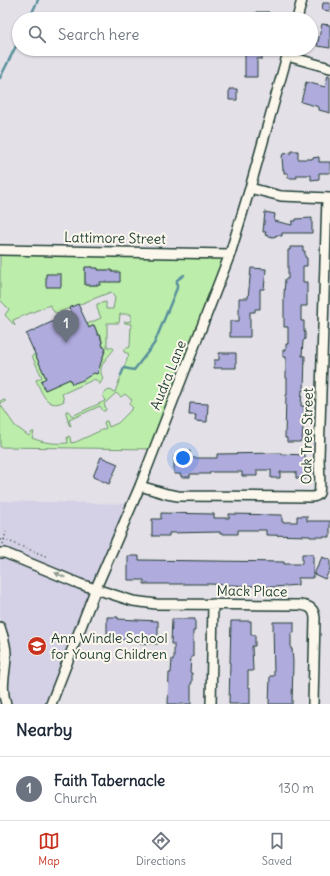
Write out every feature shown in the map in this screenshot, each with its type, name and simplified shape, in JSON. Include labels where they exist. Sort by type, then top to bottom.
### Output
[{"type":"street","points":[[299,12],[302,0]]},
{"type":"street","name":"Audra Lane","points":[[51,704],[96,588],[140,486],[230,254],[287,56]]},
{"type":"street","points":[[296,56],[330,68]]},
{"type":"street","points":[[250,188],[281,196],[328,198]]},
{"type":"street","name":"Oak Tree Street","points":[[140,486],[178,496],[316,497],[319,493],[319,457],[326,394],[328,198]]},
{"type":"street","name":"Lattimore Street","points":[[0,250],[230,254]]},
{"type":"street","name":"Mack Place","points":[[2,550],[5,553],[80,584],[133,601],[144,603],[303,605],[311,608],[314,612],[315,618],[313,704]]},
{"type":"street","points":[[211,704],[213,604]]},
{"type":"street","points":[[0,627],[6,654],[3,682],[6,704]]},
{"type":"path","points":[[2,550],[6,532]]},
{"type":"path","points":[[0,540],[48,557]]},
{"type":"shaded area","name":"Ann Windle School for Young Children","points":[[0,501],[132,504],[51,704],[0,704]]},
{"type":"green space","points":[[0,250],[230,254],[154,449],[0,447],[0,404],[15,426],[29,436],[32,432],[34,432],[32,438],[45,442],[59,443],[68,443],[67,437],[69,436],[71,443],[76,442],[106,428],[104,423],[105,421],[107,421],[109,427],[118,423],[133,408],[129,404],[132,400],[125,394],[121,397],[116,393],[104,404],[106,409],[105,411],[103,411],[100,406],[69,420],[71,426],[69,425],[66,413],[66,411],[68,411],[72,416],[105,401],[103,394],[109,390],[115,392],[129,354],[124,352],[124,349],[130,347],[131,324],[124,322],[131,321],[131,314],[120,314],[119,323],[107,323],[107,347],[112,347],[114,349],[102,366],[101,374],[103,378],[100,384],[95,379],[62,394],[64,401],[53,403],[49,402],[43,394],[36,380],[42,377],[32,356],[35,354],[46,378],[41,381],[45,390],[70,379],[72,384],[94,373],[97,373],[106,348],[103,347],[101,335],[98,335],[94,325],[88,328],[87,324],[101,318],[97,304],[106,302],[106,309],[113,309],[115,298],[111,292],[57,313],[54,312],[50,305],[13,320],[15,326],[5,315],[9,309],[0,300]],"holes":[[[92,267],[98,270],[111,270],[112,272],[100,282],[100,285],[85,285],[85,268]]]},
{"type":"green space","points":[[5,400],[5,402],[0,404],[0,401]]},
{"type":"building","points":[[323,3],[330,3],[330,11],[322,10]]},
{"type":"building","points":[[322,24],[330,25],[330,48],[318,46]]},
{"type":"building","points":[[245,56],[262,56],[262,59],[257,59],[257,77],[245,77]]},
{"type":"building","points":[[328,75],[330,76],[330,113],[319,110],[319,107],[301,102],[306,82],[325,87]]},
{"type":"building","points":[[229,89],[237,89],[237,100],[229,100]]},
{"type":"building","points":[[291,151],[298,151],[298,159],[312,159],[319,157],[319,162],[330,162],[330,173],[319,173],[319,179],[311,180],[311,175],[297,175],[297,178],[288,178],[288,173],[284,173],[283,170],[282,157],[283,154],[291,153]]},
{"type":"building","points":[[265,212],[275,214],[274,221],[292,225],[292,221],[296,221],[296,219],[312,218],[312,233],[282,233],[282,236],[276,235],[273,237],[265,235],[266,232],[263,232]]},
{"type":"building","points":[[290,247],[303,247],[305,257],[307,258],[307,266],[303,266],[303,282],[307,282],[307,306],[301,306],[301,321],[304,321],[305,332],[302,356],[305,356],[304,390],[302,390],[301,406],[304,406],[304,415],[302,440],[300,442],[287,442],[287,438],[285,438],[287,378],[286,357],[283,357],[283,350],[286,350],[286,344],[288,344],[288,327],[284,327],[284,295],[285,279],[288,279],[288,250],[290,250]]},
{"type":"building","points":[[85,267],[120,272],[120,282],[100,282],[100,285],[85,285]]},
{"type":"building","points":[[251,268],[266,269],[264,289],[260,289],[260,309],[255,309],[255,312],[250,312],[250,337],[230,337],[230,321],[239,321],[239,298],[248,298]]},
{"type":"building","points":[[46,274],[61,274],[61,287],[46,287]]},
{"type":"building","points":[[78,304],[89,328],[94,325],[98,335],[100,335],[103,347],[106,348],[97,374],[94,373],[83,380],[72,384],[70,379],[45,390],[41,381],[46,378],[26,334],[71,313],[69,308]]},
{"type":"building","points":[[219,353],[236,353],[236,368],[214,368],[214,360],[219,360]]},
{"type":"building","points":[[190,403],[208,404],[207,422],[195,421],[196,415],[189,415]]},
{"type":"building","points":[[179,451],[190,451],[190,458],[217,458],[217,454],[281,453],[305,455],[306,479],[296,478],[296,472],[280,472],[280,478],[271,478],[271,470],[257,470],[257,476],[242,476],[242,472],[210,472],[210,474],[190,474],[190,477],[181,477],[181,474],[174,474],[174,456],[179,456]]},
{"type":"building","points":[[101,457],[118,464],[109,484],[93,477]]},
{"type":"building","points":[[161,513],[214,514],[214,518],[229,518],[229,514],[282,515],[282,522],[297,522],[297,516],[307,516],[307,521],[330,521],[330,537],[266,535],[266,530],[238,530],[238,534],[220,534],[220,532],[169,533],[169,536],[152,536],[152,519],[161,519]]},
{"type":"building","points":[[302,554],[313,554],[313,578],[298,578],[298,585],[274,587],[209,584],[144,584],[144,580],[128,580],[128,556],[139,556],[139,560],[284,562],[284,564],[302,564]]},
{"type":"building","points":[[322,557],[330,560],[330,569],[325,579],[314,574]]},
{"type":"building","points":[[107,617],[158,621],[158,644],[135,643],[135,640],[107,640]]},
{"type":"building","points":[[172,619],[195,619],[195,631],[193,631],[193,657],[191,657],[190,673],[192,673],[191,704],[168,704],[169,673],[171,673],[172,659],[174,659],[174,644],[171,644]]},
{"type":"building","points":[[231,621],[251,621],[251,635],[255,635],[255,646],[252,646],[253,671],[248,671],[250,704],[229,704]]},
{"type":"building","points":[[273,622],[294,622],[294,633],[291,633],[293,662],[292,704],[269,704],[270,676],[274,676]]},
{"type":"waterway","points":[[32,12],[38,0]]},
{"type":"waterway","points":[[0,78],[12,54]]},
{"type":"waterway","points":[[121,375],[124,368],[134,370],[154,344],[177,288],[177,280],[184,275]]},
{"type":"place","name":"Faith Tabernacle","points":[[66,343]]},
{"type":"place","name":"Ann Windle School for Young Children","points":[[37,646]]}]
